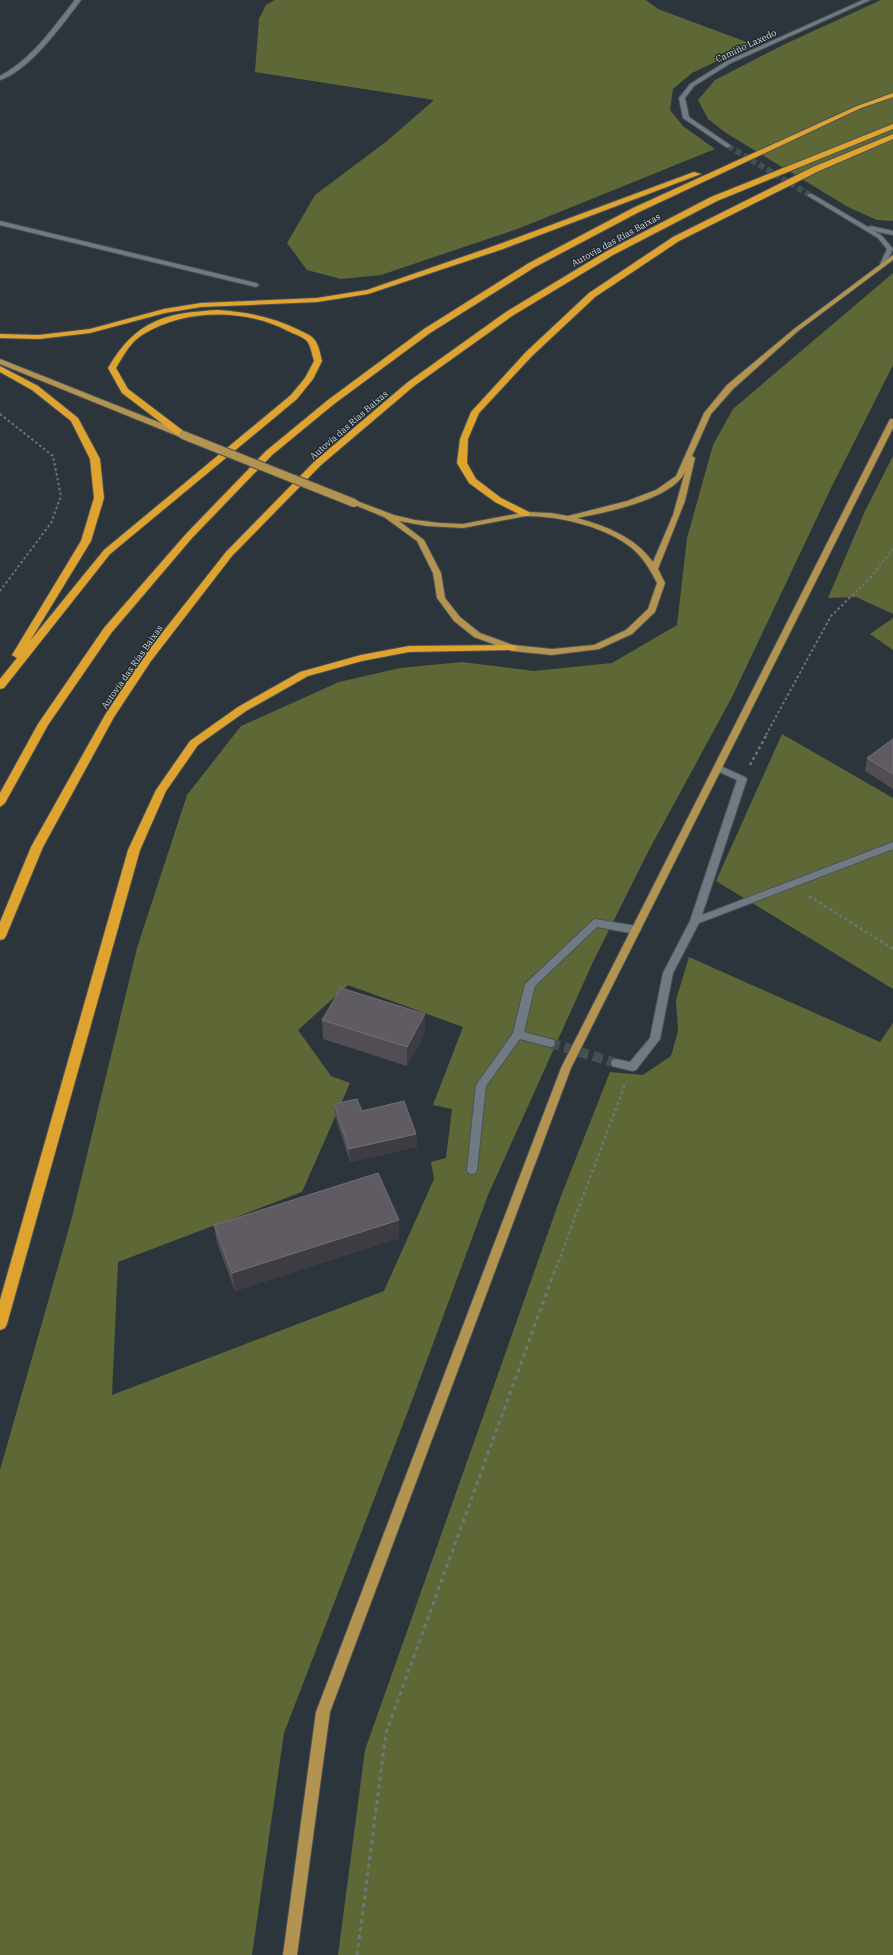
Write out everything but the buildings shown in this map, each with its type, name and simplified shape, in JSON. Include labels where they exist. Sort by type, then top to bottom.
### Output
[{"type":"highway","name":"Autovía das Rías Baixas","points":[[0,803],[43,724],[108,630],[189,536],[268,453],[330,402],[427,331],[532,265],[636,210],[859,107],[893,95]]},
{"type":"highway","name":"Autovía das Rías Baixas","points":[[0,936],[36,847],[109,717],[147,659],[229,554],[318,464],[418,379],[509,314],[610,253],[714,199],[893,126]]},
{"type":"highway","points":[[526,514],[498,500],[472,481],[462,463],[464,439],[475,412],[529,354],[592,295],[676,239],[816,169],[893,136]]},
{"type":"highway","points":[[0,336],[39,337],[90,331],[164,311],[201,305],[317,300],[368,292],[500,247],[775,145]]},
{"type":"highway","points":[[0,686],[107,552],[294,397],[309,379],[318,361],[311,341],[288,326],[258,316],[240,313],[213,313],[185,316],[159,324],[138,334],[123,348],[112,368],[125,391],[183,435]]},
{"type":"highway","points":[[0,369],[35,388],[76,420],[95,458],[98,498],[86,541],[0,682]]},
{"type":"highway","points":[[0,1324],[134,850],[161,790],[194,743],[242,709],[304,674],[361,658],[410,649],[470,647],[512,648]]},
{"type":"main road","points":[[567,517],[593,513],[630,503],[659,492],[679,476],[708,413],[730,387],[796,330],[893,257]]},
{"type":"main road","points":[[0,361],[388,516],[424,524],[456,526],[478,524],[526,514],[545,514],[567,517],[600,528],[632,544],[654,569],[661,583],[652,610],[629,632],[596,647],[552,652],[512,648],[477,635],[457,619],[441,598],[437,573],[420,540],[388,516]]},
{"type":"main road","points":[[290,1955],[323,1712],[566,1068],[893,421]]},
{"type":"main road","points":[[654,569],[675,522],[689,476],[692,450]]},
{"type":"street","points":[[0,78],[20,66],[47,39],[78,0]]},
{"type":"street","name":"Camiño Laxedo","points":[[728,146],[686,118],[682,98],[692,85],[729,62],[867,0]]},
{"type":"street","points":[[810,196],[880,237],[893,242]]},
{"type":"street","points":[[0,223],[256,285]]},
{"type":"street","points":[[862,226],[892,233]]},
{"type":"street","points":[[880,237],[890,249],[883,264]]},
{"type":"street","points":[[616,1063],[632,1067],[656,1039],[668,973],[695,921],[742,779],[718,768]]},
{"type":"street","points":[[695,921],[893,845]]},
{"type":"street","points":[[472,1170],[481,1085],[518,1034],[530,984],[595,923],[636,930]]},
{"type":"street","points":[[518,1034],[550,1043]]},
{"type":"path","points":[[0,414],[53,456],[61,496],[51,523],[0,591]]},
{"type":"path","points":[[742,779],[831,616],[871,577],[893,549]]},
{"type":"path","points":[[791,885],[893,949]]},
{"type":"path","points":[[357,1955],[386,1732],[569,1232],[632,1067]]},
{"type":"green space","points":[[275,0],[646,0],[658,9],[752,44],[692,73],[673,89],[670,110],[683,126],[715,149],[520,228],[381,275],[341,279],[307,270],[287,243],[315,195],[387,141],[434,100],[255,72],[259,19],[266,5]]},
{"type":"green space","points":[[881,0],[893,0],[893,221],[877,220],[848,207],[726,133],[708,119],[698,100],[715,80],[783,45]]},
{"type":"green space","points":[[893,273],[893,365],[832,486],[732,697],[649,850],[593,962],[488,1195],[410,1406],[284,1733],[252,1955],[0,1955],[0,1470],[71,1221],[137,948],[187,795],[241,726],[339,682],[400,668],[462,662],[534,671],[612,663],[677,625],[687,538],[713,445],[733,409]],"holes":[[[348,985],[463,1027],[433,1105],[452,1109],[446,1158],[431,1162],[434,1179],[384,1291],[112,1395],[118,1262],[302,1192],[350,1083],[331,1076],[298,1030]]]},
{"type":"green space","points":[[893,456],[893,614],[856,597],[828,598],[865,511]]},
{"type":"green space","points":[[893,618],[893,650],[870,634]]},
{"type":"green space","points":[[782,734],[893,798],[893,989],[716,881]]},
{"type":"green space","points":[[689,957],[880,1042],[893,1023],[893,1955],[338,1955],[365,1750],[561,1196],[610,1072],[643,1075],[671,1056],[678,1031],[676,1000]]},
{"type":"tunnel","points":[[728,146],[810,195]]},
{"type":"tunnel","points":[[550,1043],[616,1063]]}]
